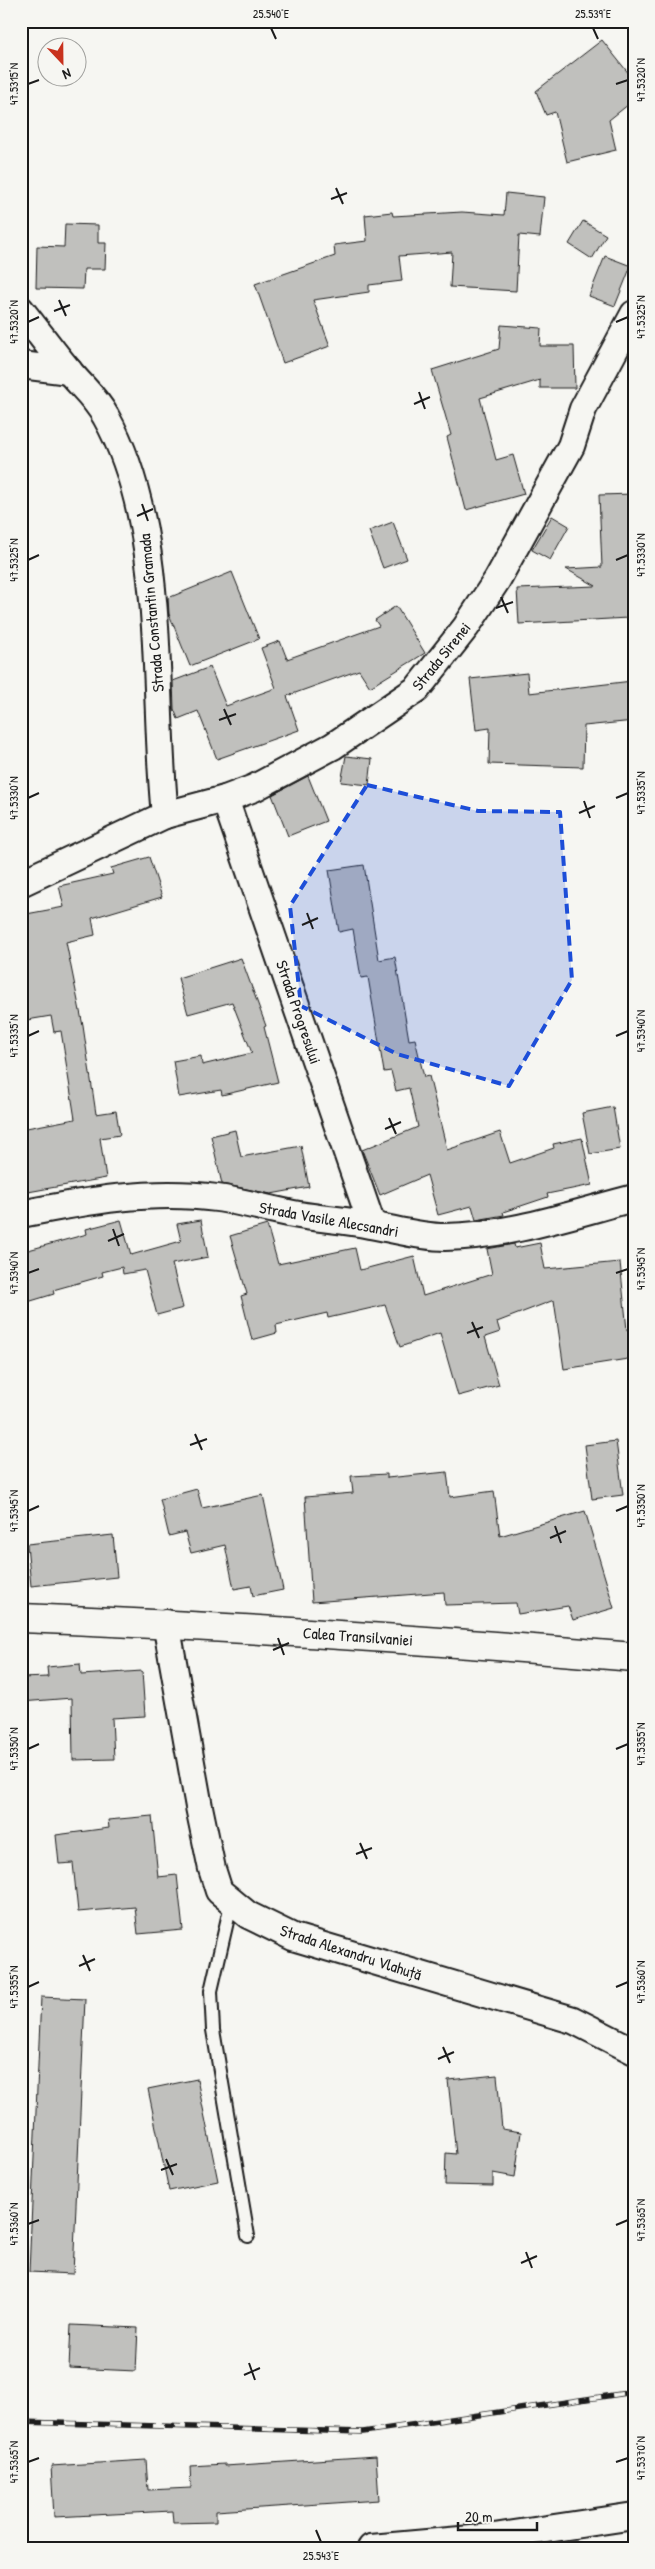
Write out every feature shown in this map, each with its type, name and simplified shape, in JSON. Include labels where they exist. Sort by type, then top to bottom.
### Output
[{"type":"highway","name":"Calea Transilvaniei","points":[[21,1618],[166,1623],[634,1656]]},
{"type":"street","name":"Strada Constantin Gramada","points":[[21,310],[69,372],[88,390],[106,416],[115,434],[139,506],[150,576],[165,815]]},
{"type":"street","name":"Strada Sirenei","points":[[21,883],[165,815],[225,799],[254,788],[332,746],[417,689],[466,627],[497,580],[571,446],[583,409],[634,314]]},
{"type":"street","points":[[21,365],[69,372]]},
{"type":"street","name":"Strada Progresului","points":[[225,799],[372,1225]]},
{"type":"street","name":"Strada Vasile Alecsandri","points":[[21,1214],[133,1195],[168,1195],[216,1198],[298,1214],[372,1225],[391,1231],[443,1237],[487,1234],[634,1198]]},
{"type":"street","name":"Strada Alexandru Vlahuță","points":[[166,1623],[212,1870],[219,1891],[248,1915],[293,1937],[573,2020],[634,2051]]},
{"type":"street","points":[[371,2548],[494,2537],[634,2516]]},
{"type":"lane","points":[[232,1900],[211,1992],[213,2030],[248,2236]]},
{"type":"highlighted area","points":[[367,785],[478,811],[560,812],[572,980],[509,1086],[397,1054],[301,1006],[290,906]]},
{"type":"shaded area","points":[[21,1955],[27,1956],[21,2013]]},
{"type":"building","points":[[602,40],[634,80],[634,100],[609,120],[616,150],[567,162],[555,112],[546,115],[536,91]]},
{"type":"building","points":[[506,193],[544,197],[540,237],[519,235],[516,291],[450,287],[452,252],[399,256],[402,281],[369,285],[369,292],[313,300],[330,346],[283,363],[255,284],[335,256],[334,245],[367,241],[365,215],[392,212],[393,216],[462,212],[504,215]]},
{"type":"building","points":[[583,221],[606,235],[592,259],[569,244]]},
{"type":"building","points":[[65,224],[98,225],[98,243],[106,243],[105,269],[84,269],[83,289],[36,288],[37,246],[64,247]]},
{"type":"building","points":[[605,256],[631,266],[615,306],[589,296]]},
{"type":"building","points":[[501,325],[541,328],[540,346],[574,346],[575,388],[540,388],[540,380],[480,398],[496,460],[513,455],[524,494],[466,510],[447,437],[451,435],[432,370],[499,349]]},
{"type":"building","points":[[634,494],[634,591],[627,592],[628,618],[519,624],[517,589],[596,586],[566,569],[602,567],[599,495]]},
{"type":"building","points":[[552,516],[569,526],[550,560],[532,550]]},
{"type":"building","points":[[393,522],[407,559],[383,568],[369,531]]},
{"type":"building","points":[[232,572],[259,639],[190,666],[169,614],[168,598]]},
{"type":"building","points":[[396,606],[425,653],[370,687],[359,670],[287,696],[299,730],[217,759],[198,711],[178,719],[174,709],[173,681],[210,667],[226,706],[276,688],[261,648],[280,641],[287,659],[379,626],[375,620]]},
{"type":"building","points":[[527,673],[529,693],[632,681],[634,721],[584,726],[583,767],[489,764],[490,728],[476,730],[470,679]]},
{"type":"building","points":[[346,756],[372,759],[369,785],[341,782]]},
{"type":"building","points":[[308,776],[326,821],[288,836],[272,795]]},
{"type":"building","points":[[149,857],[162,897],[92,918],[95,935],[66,942],[83,1026],[96,1114],[116,1111],[120,1135],[100,1138],[106,1178],[28,1192],[21,1159],[21,1129],[75,1119],[61,1031],[54,1032],[51,1016],[21,1021],[21,915],[64,907],[59,886],[113,874],[111,868]]},
{"type":"building","points":[[364,865],[379,960],[395,957],[409,1040],[415,1039],[424,1077],[429,1076],[447,1150],[500,1132],[510,1163],[554,1148],[553,1144],[582,1138],[592,1185],[547,1194],[548,1197],[503,1212],[504,1215],[476,1220],[472,1206],[438,1215],[427,1175],[380,1195],[362,1150],[418,1127],[409,1088],[396,1091],[391,1071],[384,1072],[368,977],[361,978],[353,929],[339,932],[329,870]]},
{"type":"building","points":[[241,958],[266,1026],[264,1027],[278,1082],[222,1095],[221,1090],[179,1097],[173,1061],[201,1056],[202,1065],[252,1053],[232,1002],[188,1014],[178,978]]},
{"type":"building","points":[[613,1107],[620,1149],[590,1154],[582,1113]]},
{"type":"building","points":[[235,1130],[241,1157],[301,1146],[309,1187],[271,1194],[222,1184],[211,1136]]},
{"type":"building","points":[[121,1220],[131,1255],[181,1241],[177,1224],[201,1220],[208,1257],[172,1264],[183,1308],[157,1315],[145,1270],[123,1274],[122,1267],[102,1272],[103,1276],[53,1290],[54,1294],[21,1304],[21,1252],[87,1234],[86,1229]]},
{"type":"building","points":[[267,1225],[278,1264],[355,1248],[360,1270],[414,1256],[423,1296],[492,1274],[487,1249],[514,1244],[515,1248],[540,1243],[545,1269],[620,1262],[627,1330],[634,1329],[634,1358],[564,1369],[554,1300],[497,1322],[500,1332],[485,1337],[499,1385],[458,1396],[440,1333],[400,1347],[385,1305],[328,1318],[327,1313],[276,1325],[277,1333],[252,1340],[241,1296],[247,1294],[230,1236]]},
{"type":"building","points":[[616,1441],[623,1495],[592,1499],[585,1445]]},
{"type":"building","points":[[447,1472],[450,1497],[494,1491],[500,1536],[585,1511],[614,1608],[573,1620],[568,1606],[518,1614],[516,1603],[445,1605],[444,1592],[312,1602],[305,1497],[353,1493],[351,1476],[387,1474],[387,1478]]},
{"type":"building","points":[[197,1489],[202,1508],[263,1495],[283,1590],[253,1596],[251,1586],[234,1589],[225,1545],[191,1553],[185,1532],[169,1536],[160,1499]]},
{"type":"building","points":[[113,1535],[117,1577],[31,1586],[27,1544]]},
{"type":"building","points":[[80,1664],[81,1675],[142,1671],[145,1716],[112,1718],[114,1759],[73,1760],[72,1698],[21,1702],[21,1678],[48,1677],[47,1667]]},
{"type":"building","points":[[152,1816],[158,1877],[177,1875],[183,1930],[138,1934],[135,1907],[78,1912],[73,1863],[59,1864],[56,1835],[109,1828],[108,1820]]},
{"type":"building","points":[[41,1997],[85,1999],[73,2274],[29,2272]]},
{"type":"building","points":[[497,2075],[502,2129],[521,2132],[515,2177],[493,2173],[493,2186],[445,2185],[446,2153],[456,2154],[448,2080]]},
{"type":"building","points":[[197,2079],[218,2181],[169,2191],[148,2089]]},
{"type":"building","points":[[71,2325],[138,2328],[136,2371],[69,2368]]},
{"type":"building","points":[[376,2456],[379,2500],[216,2511],[216,2522],[173,2523],[172,2511],[54,2517],[51,2466],[146,2460],[148,2490],[191,2488],[190,2466],[225,2464],[225,2466]]},
{"type":"railway","points":[[21,2422],[363,2432],[634,2392]]}]
